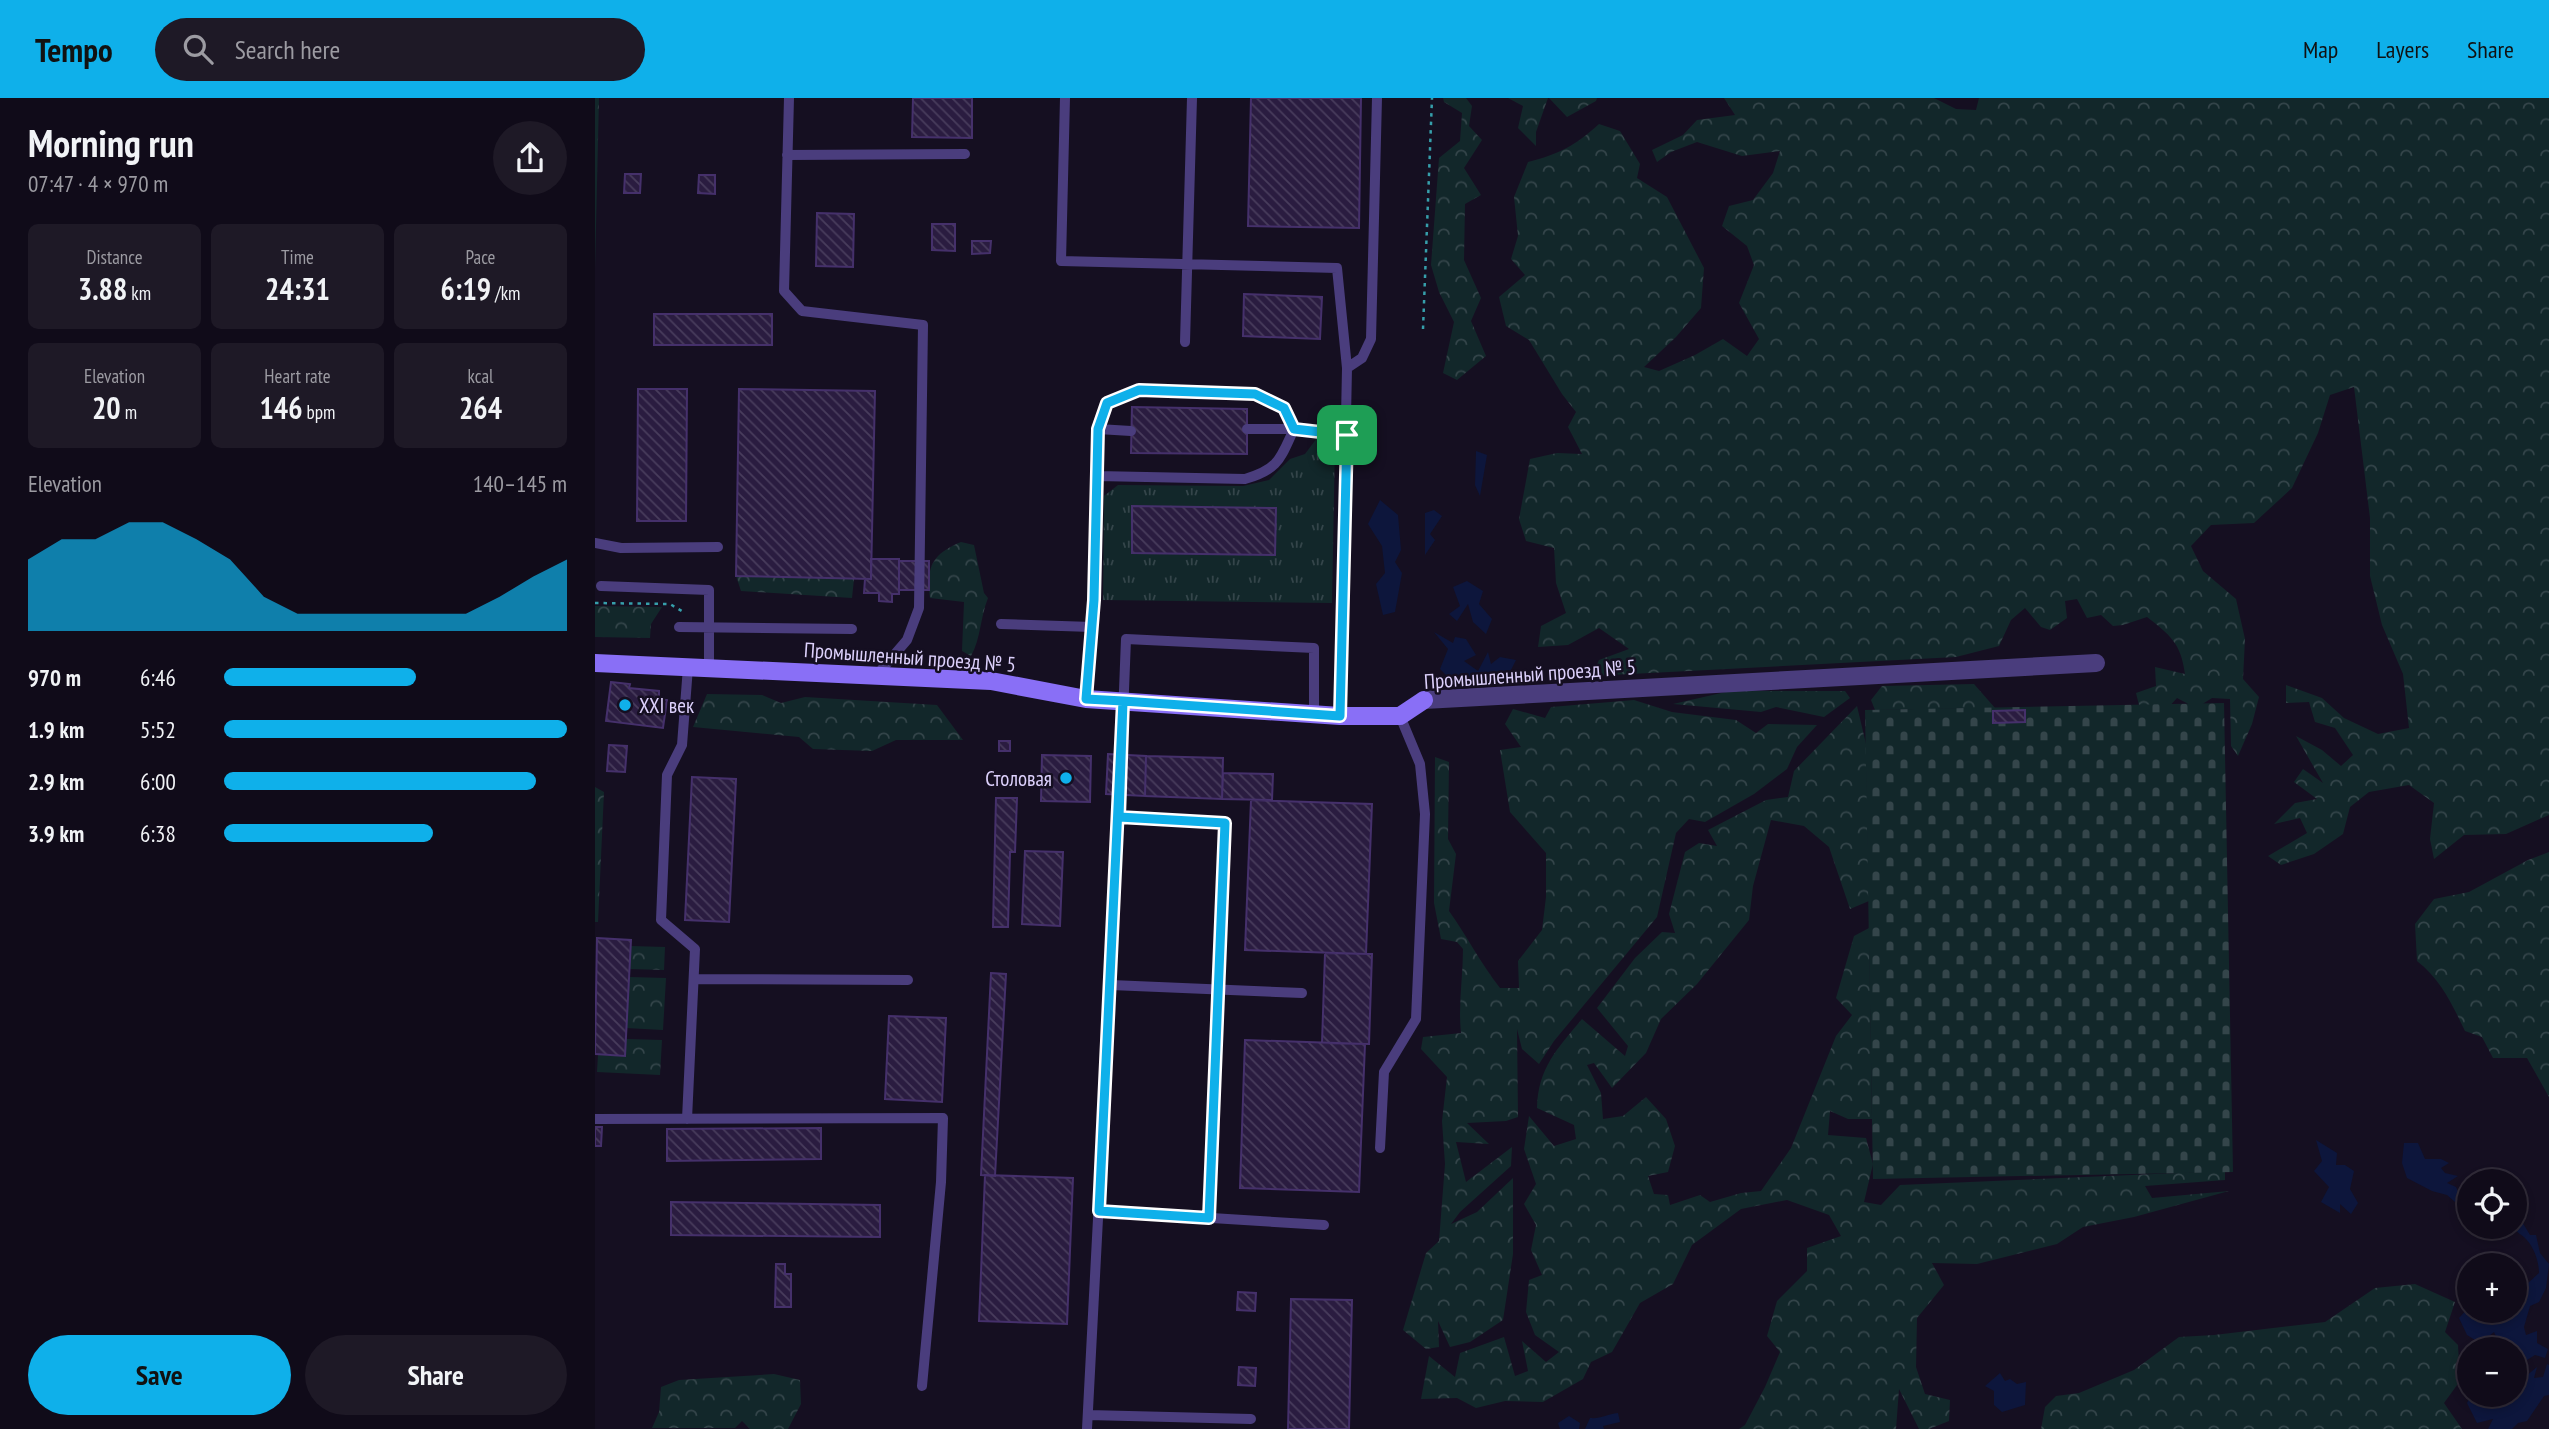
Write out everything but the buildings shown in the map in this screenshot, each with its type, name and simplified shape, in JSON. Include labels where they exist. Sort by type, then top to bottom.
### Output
[{"type":"street","name":"Промышленный проезд № 5","points":[[595,663],[991,681],[1086,699],[1340,716],[1400,716],[1424,700],[2096,663]]},
{"type":"lane","points":[[789,98],[784,291],[802,312],[923,325],[919,608],[907,640],[876,676]]},
{"type":"lane","points":[[1065,98],[1061,261],[1337,268],[1347,368],[1340,716]]},
{"type":"lane","points":[[1185,342],[1192,98]]},
{"type":"lane","points":[[1347,368],[1361,358],[1371,340],[1377,98]]},
{"type":"lane","points":[[787,155],[965,154]]},
{"type":"lane","points":[[1086,699],[1092,628],[1098,429],[1107,403],[1139,390],[1255,394],[1284,408],[1294,429]]},
{"type":"lane","points":[[1098,429],[1131,431]]},
{"type":"lane","points":[[1247,429],[1294,429],[1347,435]]},
{"type":"lane","points":[[1097,476],[1245,479],[1265,473],[1279,461],[1294,429]]},
{"type":"lane","points":[[595,543],[621,548],[717,547]]},
{"type":"lane","points":[[601,586],[709,590],[709,668]]},
{"type":"lane","points":[[1001,624],[1092,628]]},
{"type":"lane","points":[[679,627],[852,629]]},
{"type":"lane","points":[[1087,1429],[1126,639],[1314,648],[1314,714]]},
{"type":"lane","points":[[687,1119],[695,949],[661,920],[667,775],[683,745],[688,667]]},
{"type":"lane","points":[[1380,1148],[1384,1072],[1416,1019],[1418,978],[1425,814],[1420,764],[1400,716]]},
{"type":"lane","points":[[1119,817],[1225,823],[1209,1218]]},
{"type":"lane","points":[[694,979],[908,980]]},
{"type":"lane","points":[[1111,985],[1301,993]]},
{"type":"lane","points":[[595,1119],[943,1118],[941,1182],[922,1386]]},
{"type":"lane","points":[[1099,1211],[1324,1226]]},
{"type":"lane","points":[[1088,1415],[1251,1419]]},
{"type":"path","points":[[1423,329],[1432,98]]},
{"type":"path","points":[[595,603],[670,604],[709,627]]},
{"type":"green space","points":[[595,98],[599,98],[595,269]]},
{"type":"green space","points":[[1443,98],[1466,98],[1472,106],[1469,126],[1482,140],[1464,168],[1481,195],[1465,204],[1464,260],[1481,298],[1471,321],[1486,356],[1457,380],[1443,373],[1454,322],[1439,292],[1431,265],[1439,158],[1460,141],[1462,113],[1444,102]]},
{"type":"green space","points":[[1508,98],[1548,98],[1536,132],[1536,146],[1518,128],[1523,106]]},
{"type":"green space","points":[[1549,98],[1597,98],[1567,117]]},
{"type":"green space","points":[[1724,98],[1934,98],[1956,109],[1976,110],[1979,98],[2549,98],[2549,815],[2506,834],[2464,835],[2434,859],[2430,839],[2434,803],[2409,785],[2369,792],[2350,807],[2343,834],[2314,854],[2281,865],[2268,856],[2307,833],[2300,818],[2274,824],[2295,803],[2317,799],[2294,782],[2303,769],[2323,783],[2296,736],[2322,750],[2341,766],[2353,755],[2335,728],[2315,722],[2309,702],[2286,703],[2286,685],[2322,698],[2344,718],[2378,734],[2409,728],[2403,674],[2382,625],[2370,576],[2370,518],[2354,387],[2330,395],[2318,433],[2292,488],[2254,523],[2211,525],[2191,546],[2203,571],[2236,599],[2245,639],[2243,679],[2259,697],[2252,724],[2238,756],[2231,746],[2230,699],[2212,698],[2196,708],[2177,698],[2166,710],[2140,709],[2136,693],[2156,686],[2155,667],[2185,674],[2181,655],[2168,635],[2147,617],[2113,626],[2101,615],[2087,618],[2077,599],[2065,601],[2067,618],[2050,630],[2041,627],[2025,608],[2011,620],[1999,646],[1956,657],[1592,676],[1599,660],[1629,649],[1599,628],[1568,645],[1538,647],[1541,626],[1566,613],[1556,583],[1554,548],[1526,541],[1519,519],[1530,459],[1557,453],[1582,454],[1568,427],[1576,412],[1529,340],[1506,326],[1499,297],[1525,275],[1511,259],[1518,236],[1514,197],[1528,162],[1566,148],[1599,124],[1620,131],[1640,164],[1637,178],[1667,197],[1704,268],[1701,308],[1676,337],[1644,367],[1659,371],[1723,339],[1747,356],[1759,339],[1739,303],[1754,265],[1747,246],[1722,226],[1729,206],[1753,200],[1773,173],[1780,151],[1742,156],[1697,142],[1671,152],[1657,162],[1652,150],[1683,135],[1697,120],[1735,115]]},
{"type":"green space","points":[[1317,438],[1335,442],[1332,603],[1103,600],[1104,496],[1118,485],[1243,486],[1269,480],[1290,459],[1305,454]]},
{"type":"green space","points":[[961,542],[974,545],[984,593],[988,598],[971,656],[962,651],[964,602],[930,598],[929,587],[930,570],[937,557]]},
{"type":"green space","points":[[736,576],[854,579],[852,598],[741,591]]},
{"type":"green space","points":[[595,606],[662,607],[651,624],[650,638],[595,637]]},
{"type":"green space","points":[[1974,684],[1995,708],[1875,710],[1871,700],[1882,686]]},
{"type":"green space","points":[[1730,691],[1845,691],[1850,698],[1824,717],[1776,707],[1761,712],[1673,704]]},
{"type":"green space","points":[[707,694],[762,695],[781,703],[805,697],[937,705],[963,740],[896,740],[872,751],[813,749],[799,737],[693,727]]},
{"type":"green space","points":[[1634,700],[1672,712],[1736,720],[1756,733],[1768,724],[1817,725],[1797,747],[1787,769],[1754,794],[1705,822],[1689,819],[1676,833],[1657,917],[1554,1041],[1539,1064],[1522,1049],[1517,1029],[1518,1117],[1506,1121],[1467,1123],[1489,1144],[1456,1142],[1466,1182],[1512,1147],[1511,1166],[1460,1212],[1451,1224],[1477,1212],[1513,1178],[1513,1254],[1503,1320],[1470,1342],[1450,1347],[1438,1321],[1439,1347],[1426,1349],[1403,1330],[1426,1253],[1439,1241],[1445,1164],[1442,1121],[1447,1077],[1421,1049],[1423,1037],[1461,1033],[1463,949],[1457,942],[1441,939],[1434,903],[1435,757],[1449,762],[1448,839],[1456,854],[1449,911],[1500,988],[1519,988],[1518,961],[1542,930],[1546,897],[1546,853],[1510,812],[1500,750],[1521,747],[1505,724],[1513,709],[1545,718],[1551,707]]},
{"type":"green space","points":[[2224,703],[2233,1172],[1873,1179],[1865,710]]},
{"type":"green space","points":[[1857,706],[1866,744],[1869,901],[1850,909],[1829,847],[1804,826],[1771,820],[1753,886],[1749,920],[1697,984],[1661,1019],[1646,1053],[1612,1088],[1594,1063],[1587,1065],[1601,1093],[1603,1119],[1623,1116],[1646,1097],[1666,1119],[1675,1146],[1668,1172],[1648,1176],[1654,1194],[1668,1195],[1670,1205],[1700,1195],[1710,1202],[1741,1193],[1761,1191],[1791,1148],[1836,1036],[1852,1015],[1836,998],[1854,936],[1869,928],[1872,1119],[1848,1119],[1830,1111],[1828,1135],[1866,1138],[1873,1164],[1864,1202],[1881,1205],[1900,1185],[2225,1171],[2225,1180],[2145,1186],[2152,1198],[2229,1191],[2134,1217],[2083,1227],[2057,1244],[1977,1264],[1932,1263],[1944,1285],[1917,1318],[1916,1367],[1925,1394],[1950,1400],[1949,1421],[1929,1429],[1919,1429],[1899,1389],[1896,1429],[1739,1429],[1745,1425],[1780,1352],[1767,1336],[1777,1301],[1807,1271],[1807,1248],[1841,1236],[1829,1215],[1787,1200],[1741,1209],[1692,1245],[1673,1284],[1640,1303],[1612,1352],[1591,1362],[1583,1379],[1543,1402],[1505,1401],[1476,1408],[1457,1398],[1421,1399],[1429,1356],[1455,1377],[1460,1353],[1504,1337],[1515,1376],[1528,1371],[1522,1341],[1546,1362],[1559,1352],[1535,1335],[1526,1312],[1529,1280],[1542,1275],[1531,1250],[1536,1225],[1524,1204],[1536,1184],[1524,1149],[1529,1116],[1554,1146],[1576,1139],[1574,1125],[1537,1108],[1545,1070],[1582,1019],[1625,1056],[1628,1046],[1597,1008],[1635,958],[1662,932],[1675,933],[1669,914],[1685,852],[1699,843],[1717,846],[1708,830],[1766,800],[1788,797],[1794,771]]},
{"type":"green space","points":[[595,787],[604,792],[598,922],[595,922]]},
{"type":"green space","points":[[2549,852],[2549,1097],[2527,1058],[2493,1058],[2482,1037],[2465,1031],[2439,984],[2417,961],[2415,924],[2434,899],[2469,892],[2528,860]]},
{"type":"green space","points":[[630,946],[665,947],[664,970],[629,969]]},
{"type":"green space","points":[[629,977],[666,978],[663,1030],[626,1028]]},
{"type":"green space","points":[[626,1039],[662,1040],[660,1075],[597,1072],[598,1055],[624,1056]]},
{"type":"green space","points":[[2415,1284],[2455,1302],[2445,1332],[2457,1344],[2457,1385],[2444,1403],[2462,1429],[2041,1429],[2045,1407],[2056,1396],[2079,1393],[2134,1370],[2179,1337],[2325,1322],[2375,1288]]},
{"type":"green space","points":[[774,1374],[800,1380],[801,1404],[788,1429],[750,1429],[742,1421],[735,1428],[652,1428],[659,1412],[661,1387],[679,1380]]},
{"type":"water","points":[[1476,451],[1487,455],[1480,496],[1475,485]]},
{"type":"water","points":[[1380,500],[1398,515],[1401,550],[1395,562],[1402,573],[1395,612],[1383,615],[1376,584],[1385,573],[1382,546],[1368,524]]},
{"type":"water","points":[[1434,510],[1442,516],[1430,534],[1435,540],[1425,555],[1425,513]]},
{"type":"water","points":[[1467,581],[1483,591],[1479,604],[1492,619],[1486,634],[1473,622],[1468,604],[1457,621],[1449,614],[1460,606],[1453,587]]},
{"type":"water","points":[[1434,632],[1453,643],[1455,637],[1466,639],[1476,655],[1464,661],[1478,671],[1488,652],[1491,664],[1500,657],[1516,660],[1508,676],[1473,678],[1463,674],[1448,677],[1440,669],[1448,649]]},
{"type":"water","points":[[2316,1140],[2337,1153],[2336,1165],[2345,1165],[2354,1171],[2350,1189],[2358,1203],[2351,1214],[2340,1204],[2340,1213],[2321,1202],[2329,1187],[2314,1171],[2322,1161]]},
{"type":"water","points":[[2404,1143],[2418,1143],[2425,1159],[2441,1159],[2449,1163],[2441,1168],[2445,1173],[2457,1176],[2447,1183],[2456,1187],[2457,1204],[2447,1195],[2432,1191],[2407,1178],[2402,1163]]},
{"type":"water","points":[[2527,1230],[2530,1235],[2536,1235],[2540,1253],[2549,1264],[2546,1288],[2539,1302],[2530,1306],[2527,1316],[2528,1283],[2539,1273],[2531,1246],[2526,1239]]},
{"type":"water","points":[[2461,1323],[2525,1323],[2526,1335],[2537,1331],[2537,1343],[2548,1349],[2545,1358],[2535,1355],[2527,1360],[2527,1337],[2496,1337],[2494,1332],[2488,1337],[2467,1335]]},
{"type":"water","points":[[2547,1364],[2549,1395],[2544,1396],[2527,1421],[2518,1423],[2512,1429],[2488,1429],[2493,1419],[2477,1423],[2469,1407],[2527,1407],[2527,1375],[2537,1367],[2534,1378],[2543,1377]]},
{"type":"water","points":[[2000,1373],[2005,1381],[2010,1379],[2017,1384],[2026,1382],[2025,1405],[2002,1412],[1994,1405],[1994,1391],[1985,1386]]},
{"type":"water","points":[[1618,1413],[1620,1422],[1603,1426],[1604,1429],[1585,1429],[1590,1418]]},
{"type":"water","points":[[1569,1416],[1580,1423],[1579,1429],[1560,1429],[1558,1423]]},
{"type":"place","name":"XXI век","points":[[625,705]]},
{"type":"place","name":"Столовая","points":[[1066,778]]},
{"type":"route","points":[[1347,435],[1294,429],[1284,408],[1255,394],[1139,390],[1107,403],[1098,429],[1094,600],[1086,699],[1123,701],[1099,1211],[1209,1218],[1225,823],[1119,817],[1123,701],[1340,716],[1347,435]]}]
